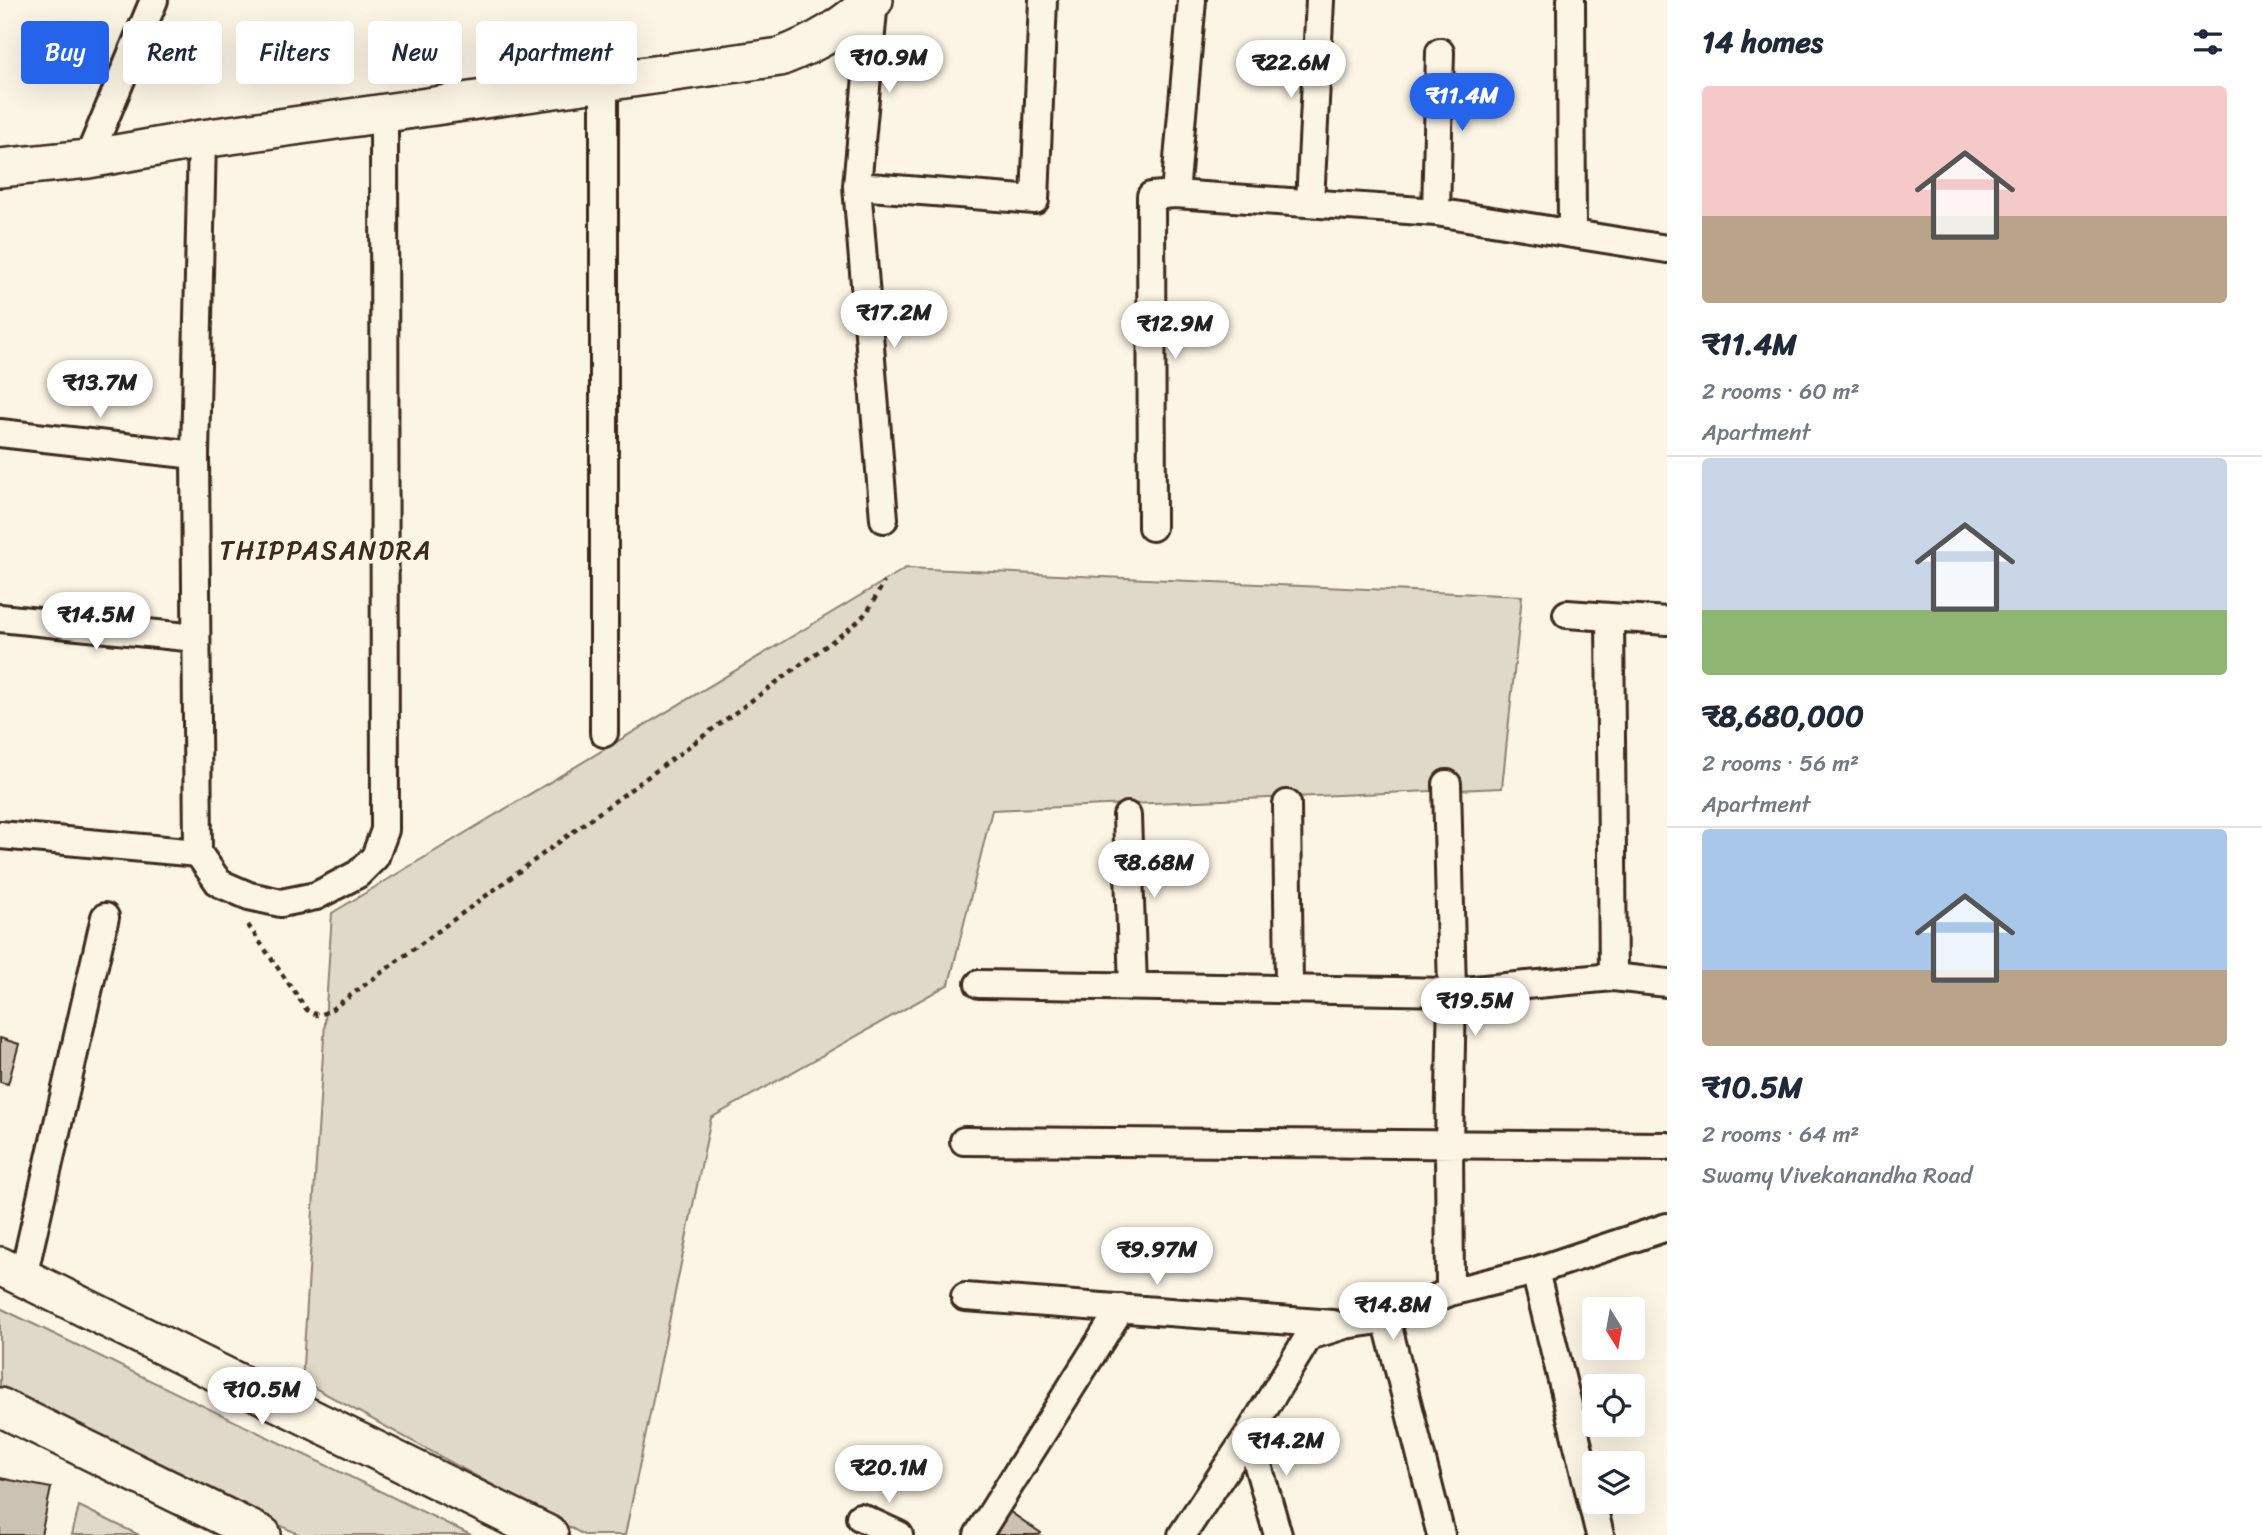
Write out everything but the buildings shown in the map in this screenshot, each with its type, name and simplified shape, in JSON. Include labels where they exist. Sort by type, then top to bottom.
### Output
[{"type":"street","points":[[88,159],[154,0]]},
{"type":"street","points":[[637,78],[780,57],[813,44],[841,27],[874,0]]},
{"type":"street","points":[[874,0],[857,186],[884,519]]},
{"type":"street","points":[[857,186],[1035,200],[1043,0]]},
{"type":"street","points":[[1175,194],[1192,0]]},
{"type":"street","points":[[1310,203],[1320,0]]},
{"type":"street","points":[[1571,0],[1572,234]]},
{"type":"street","points":[[1436,212],[1440,52]]},
{"type":"street","points":[[0,168],[88,159],[202,139],[597,84]]},
{"type":"street","points":[[604,84],[604,733]]},
{"type":"street","points":[[202,139],[195,455],[198,853],[219,883],[249,896],[281,903],[316,896],[358,874],[375,857],[385,830],[384,114]]},
{"type":"street","points":[[1152,527],[1151,196],[1175,194],[1436,212],[1667,249]]},
{"type":"street","points":[[0,433],[195,455]]},
{"type":"street","points":[[1567,614],[1667,621]]},
{"type":"street","points":[[1610,617],[1613,977]]},
{"type":"street","points":[[0,618],[197,638]]},
{"type":"street","points":[[1447,784],[1452,992],[1450,1292]]},
{"type":"street","points":[[1287,804],[1289,989]]},
{"type":"street","points":[[1128,816],[1133,986]]},
{"type":"street","points":[[0,835],[198,853]]},
{"type":"street","points":[[104,917],[11,1272],[549,1535]]},
{"type":"street","points":[[979,984],[1452,992],[1613,977],[1667,983]]},
{"type":"street","points":[[964,1141],[1667,1146]]},
{"type":"street","points":[[1182,1535],[1310,1336],[1345,1325],[1386,1320],[1450,1292],[1535,1271],[1667,1227]]},
{"type":"street","points":[[1535,1271],[1600,1535]]},
{"type":"street","points":[[965,1297],[1345,1325]]},
{"type":"street","points":[[978,1535],[1121,1308]]},
{"type":"street","points":[[1386,1320],[1441,1535]]},
{"type":"street","points":[[0,1407],[262,1535]]},
{"type":"street","points":[[1249,1434],[1278,1535]]},
{"type":"street","points":[[860,1517],[899,1535]]},
{"type":"path","points":[[219,883],[307,1010],[317,1015],[328,1012],[853,626],[868,611],[884,582]]},
{"type":"shaded area","points":[[906,568],[1522,596],[1502,788],[992,810],[949,984],[711,1118],[625,1535],[584,1535],[302,1381],[332,913]]},
{"type":"shaded area","points":[[0,1308],[471,1535],[300,1535],[0,1390]]},
{"type":"shaded area","points":[[79,1506],[139,1535],[72,1535]]},
{"type":"district","name":"THIPPASANDRA","points":[[326,550]]}]
